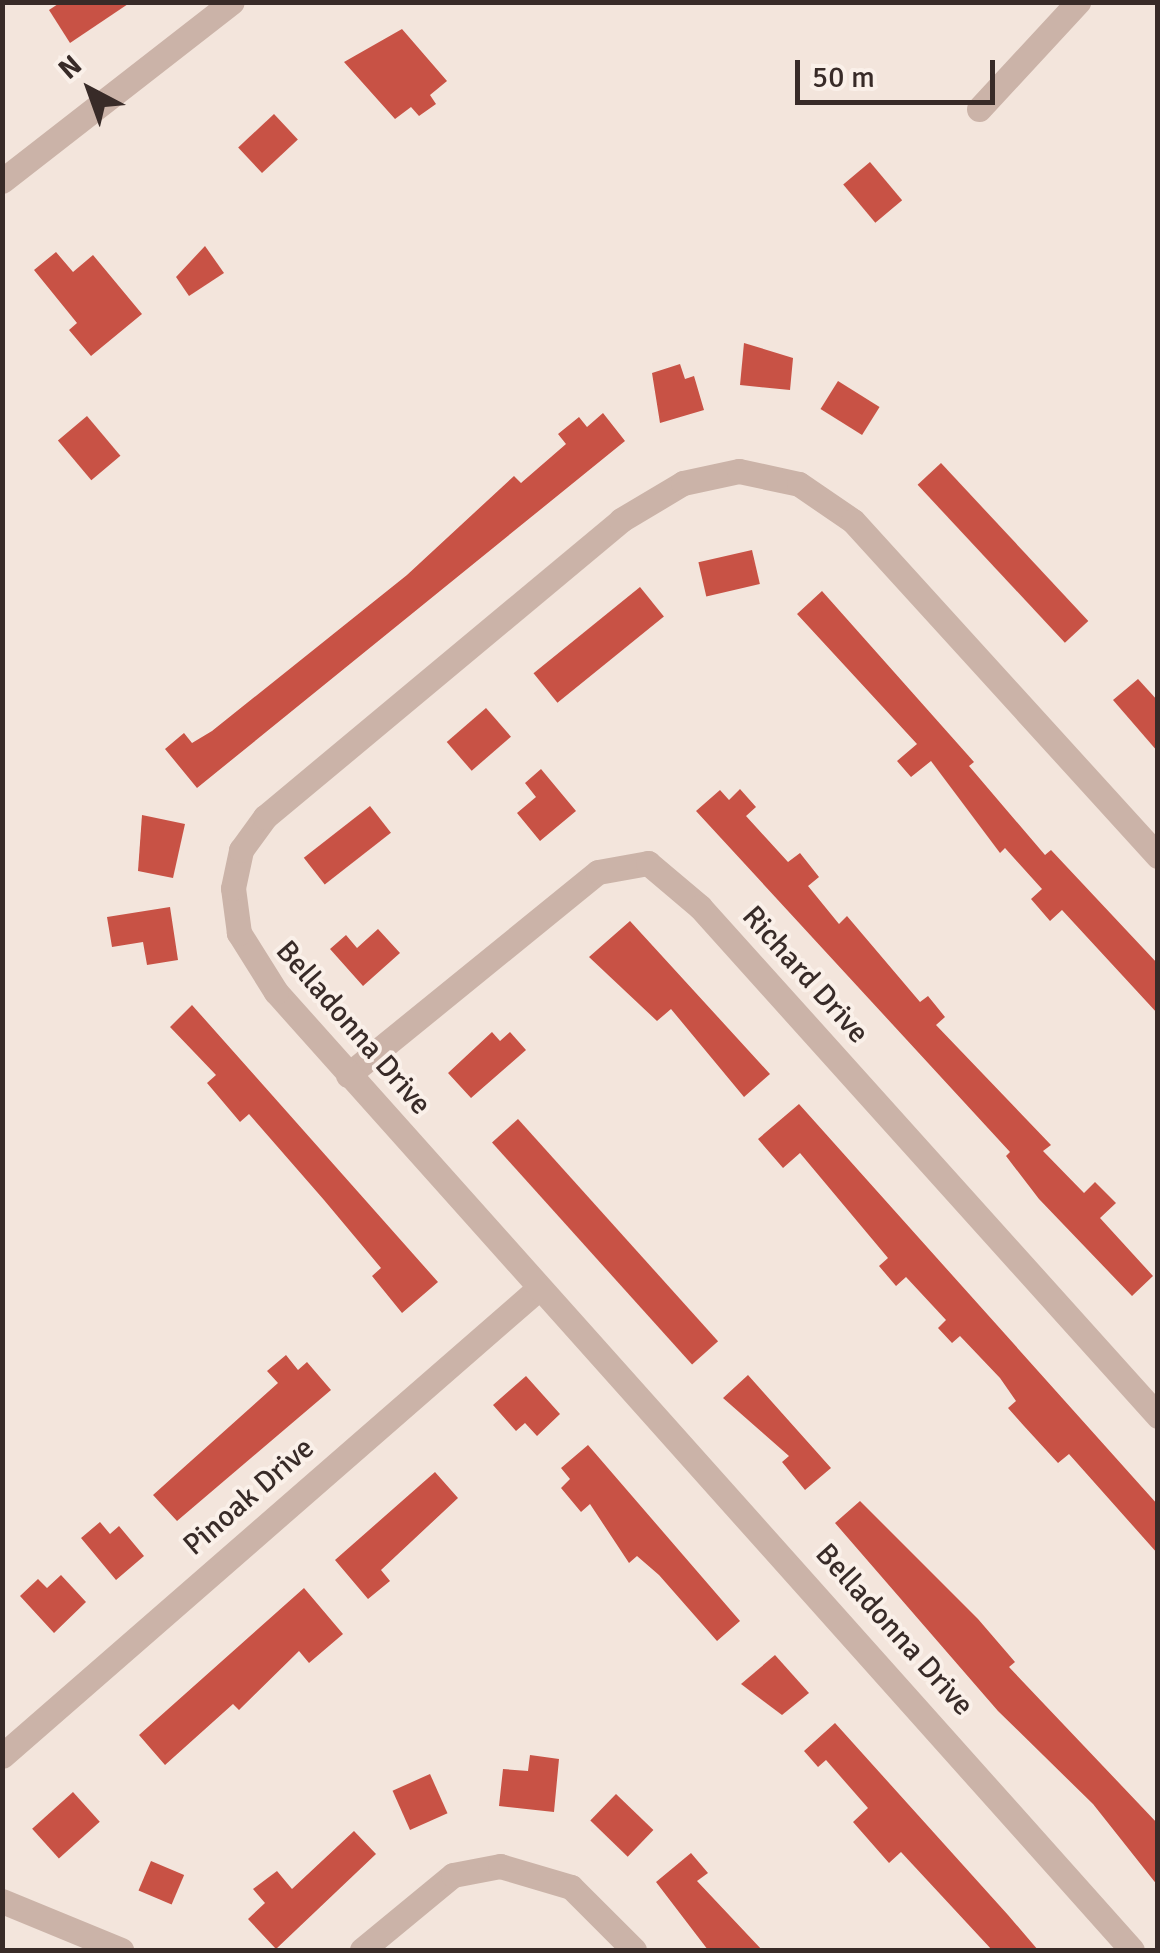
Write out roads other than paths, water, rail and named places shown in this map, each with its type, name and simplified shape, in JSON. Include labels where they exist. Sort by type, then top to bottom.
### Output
[{"type":"street","points":[[2,180],[232,2]]},
{"type":"street","points":[[979,108],[1078,2]]},
{"type":"street","name":"Belladonna Drive","points":[[1132,1950],[868,1647],[348,1075],[248,954],[234,916],[241,850],[284,800],[620,520],[712,474],[777,476],[853,522],[1154,846]]},
{"type":"street","name":"Richard Drive","points":[[348,1075],[583,882],[620,862],[648,863],[700,907],[1158,1416]]},
{"type":"street","name":"Pinoak Drive","points":[[2,1756],[539,1288]]},
{"type":"street","points":[[362,1950],[453,1876],[500,1866],[571,1886],[634,1950]]},
{"type":"street","points":[[2,1900],[121,1950]]}]
